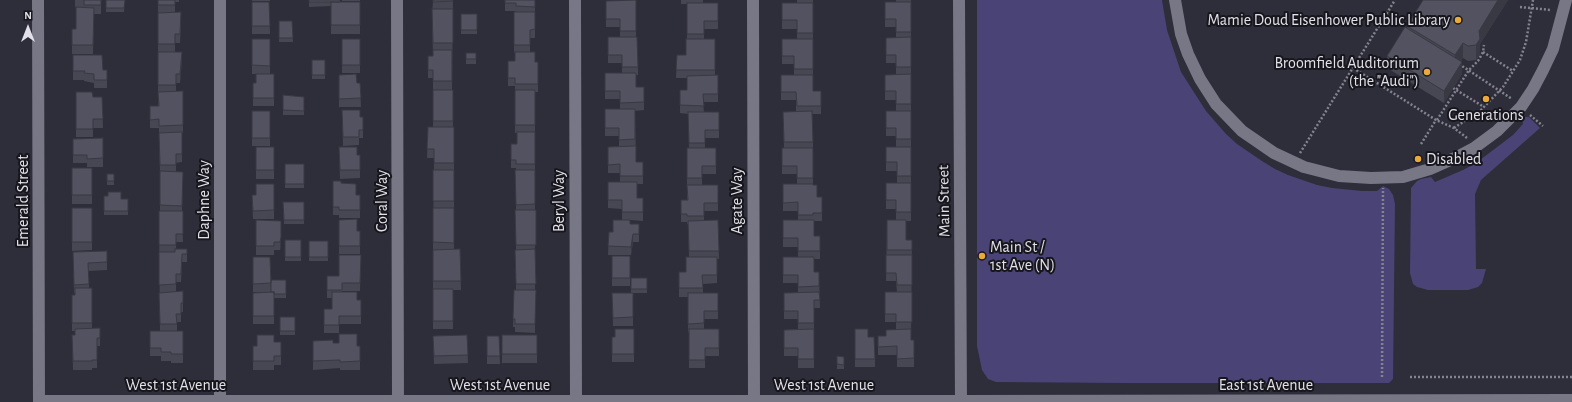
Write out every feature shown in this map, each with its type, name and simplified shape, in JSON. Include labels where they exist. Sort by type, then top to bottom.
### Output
[{"type":"street","name":"Emerald Street","points":[[38,0],[39,401]]},
{"type":"street","name":"Daphne Way","points":[[220,0],[220,401]]},
{"type":"street","name":"Coral Way","points":[[397,0],[398,401]]},
{"type":"street","name":"Beryl Way","points":[[575,0],[576,401]]},
{"type":"street","name":"Agate Way","points":[[753,0],[754,401]]},
{"type":"street","name":"Main Street","points":[[959,0],[961,402]]},
{"type":"street","points":[[1175,0],[1180,29],[1188,54],[1200,79],[1216,104],[1242,131],[1274,153],[1294,163],[1321,172],[1358,178],[1403,177],[1430,169],[1474,148],[1497,131],[1514,114],[1533,89],[1552,51],[1566,0]]},
{"type":"street","name":"East 1st Avenue","points":[[961,402],[1572,400]]},
{"type":"street","name":"West 1st Avenue","points":[[39,401],[961,402]]},
{"type":"path","points":[[1294,163],[1395,0]]},
{"type":"path","points":[[1454,128],[1484,107],[1501,91],[1520,60],[1526,42],[1533,0]]},
{"type":"path","points":[[1520,7],[1555,10]]},
{"type":"path","points":[[1421,144],[1469,70],[1483,52],[1484,46]]},
{"type":"path","points":[[1483,52],[1513,71]]},
{"type":"path","points":[[1459,64],[1514,98],[1516,102]]},
{"type":"path","points":[[1353,68],[1437,120],[1454,128],[1468,138]]},
{"type":"path","points":[[1453,88],[1484,107]]},
{"type":"path","points":[[1510,103],[1514,98]]},
{"type":"path","points":[[1526,112],[1543,126]]},
{"type":"path","points":[[1382,377],[1383,186]]},
{"type":"path","points":[[1410,377],[1572,377]]},
{"type":"shaded area","points":[[977,0],[1162,0],[1167,30],[1181,72],[1206,111],[1237,144],[1275,169],[1317,185],[1362,191],[1377,191],[1383,186],[1389,189],[1393,195],[1395,204],[1393,379],[1389,383],[1122,383],[996,382],[988,379],[982,370],[977,346]]},
{"type":"shaded area","points":[[1524,117],[1529,117],[1540,128],[1481,180],[1475,194],[1476,269],[1486,269],[1482,283],[1478,287],[1468,290],[1428,290],[1417,287],[1413,284],[1410,273],[1411,188],[1421,179],[1431,177],[1435,182],[1476,163],[1513,135],[1523,124],[1522,119]]},
{"type":"building","points":[[84,0],[101,0],[101,5],[84,5]]},
{"type":"building","points":[[106,0],[125,0],[124,8],[106,8]]},
{"type":"building","points":[[158,0],[175,0],[175,5],[158,5]]},
{"type":"building","points":[[309,0],[340,0],[340,2],[309,2]]},
{"type":"building","points":[[433,0],[453,0],[453,1],[433,2]]},
{"type":"building","points":[[505,0],[535,0],[535,7],[516,6],[516,3],[505,3]]},
{"type":"building","points":[[636,0],[636,31],[620,31],[620,19],[606,19],[606,1]]},
{"type":"building","name":"Mamie Doud Eisenhower Public Library","points":[[1423,0],[1498,0],[1479,31],[1480,39],[1476,45],[1468,46],[1463,43],[1455,55],[1407,26]]},
{"type":"building","points":[[252,2],[269,2],[270,26],[252,26]]},
{"type":"building","points":[[331,2],[360,2],[360,25],[331,25]]},
{"type":"building","points":[[885,2],[911,2],[911,32],[896,32],[896,19],[885,19]]},
{"type":"building","points":[[687,3],[718,3],[718,21],[704,21],[704,34],[687,34]]},
{"type":"building","points":[[782,3],[813,3],[813,33],[797,33],[797,20],[782,20]]},
{"type":"building","points":[[76,7],[94,8],[93,45],[72,45],[72,29],[76,29]]},
{"type":"building","points":[[432,9],[453,9],[453,43],[433,43]]},
{"type":"building","points":[[181,12],[180,34],[175,34],[175,44],[158,44],[158,13]]},
{"type":"building","points":[[514,12],[535,12],[535,29],[530,30],[530,45],[514,45]]},
{"type":"building","points":[[461,14],[477,14],[477,30],[461,30]]},
{"type":"building","points":[[279,21],[292,21],[293,38],[279,38]]},
{"type":"building","name":"Broomfield Auditorium (the \"Audi\")","points":[[1405,27],[1462,62],[1444,91],[1387,56]]},
{"type":"building","points":[[608,37],[637,37],[638,67],[622,67],[622,55],[608,55]]},
{"type":"building","points":[[911,37],[911,67],[896,67],[896,55],[886,55],[886,38]]},
{"type":"building","points":[[252,39],[270,39],[270,66],[252,65]]},
{"type":"building","points":[[342,39],[360,39],[360,65],[342,65]]},
{"type":"building","points":[[686,39],[715,39],[715,70],[676,70],[677,55],[686,55]]},
{"type":"building","points":[[782,39],[813,39],[813,69],[794,69],[794,56],[782,56]]},
{"type":"building","points":[[433,50],[452,50],[452,81],[433,81],[433,70],[428,70],[428,56],[433,56]]},
{"type":"building","points":[[158,52],[182,52],[180,74],[176,74],[176,85],[158,85]]},
{"type":"building","points":[[515,52],[535,52],[535,62],[538,62],[538,84],[515,84],[515,78],[508,78],[508,61],[515,61]]},
{"type":"building","points":[[466,53],[476,53],[476,59],[466,59]]},
{"type":"building","points":[[73,55],[102,55],[103,70],[107,70],[107,80],[94,80],[94,74],[84,73],[85,71],[73,71]]},
{"type":"building","points":[[312,60],[325,60],[325,75],[312,75]]},
{"type":"building","points":[[605,73],[636,73],[636,87],[644,87],[644,102],[620,103],[620,91],[605,91]]},
{"type":"building","points":[[256,74],[274,74],[274,98],[253,98],[253,83],[256,83]]},
{"type":"building","points":[[356,74],[357,83],[360,83],[361,98],[339,99],[339,75]]},
{"type":"building","points":[[911,74],[911,104],[896,104],[896,91],[885,91],[885,75]]},
{"type":"building","points":[[718,75],[718,94],[703,94],[704,106],[680,105],[680,90],[687,90],[687,76]]},
{"type":"building","points":[[781,75],[813,75],[813,91],[821,91],[821,106],[797,106],[796,92],[781,92]]},
{"type":"building","points":[[433,90],[453,90],[453,121],[433,121]]},
{"type":"building","points":[[515,90],[535,90],[535,125],[515,125]]},
{"type":"building","points":[[183,91],[183,125],[159,126],[159,119],[150,120],[150,106],[159,106],[158,92]]},
{"type":"building","points":[[76,92],[92,92],[93,97],[102,97],[103,119],[93,119],[93,129],[76,129]]},
{"type":"building","points":[[283,95],[304,97],[304,111],[283,110]]},
{"type":"building","points":[[605,109],[635,109],[635,139],[619,140],[619,128],[605,128]]},
{"type":"building","points":[[342,110],[360,110],[360,117],[363,117],[363,130],[359,130],[359,137],[343,137]]},
{"type":"building","points":[[252,111],[270,111],[270,138],[252,138]]},
{"type":"building","points":[[812,111],[813,142],[784,142],[783,112]]},
{"type":"building","points":[[886,111],[911,111],[911,139],[896,139],[896,128],[886,128]]},
{"type":"building","points":[[688,112],[719,112],[719,130],[705,130],[705,143],[689,143]]},
{"type":"building","points":[[428,127],[454,127],[454,163],[434,163],[434,149],[427,149]]},
{"type":"building","points":[[182,132],[182,154],[176,154],[176,165],[160,165],[159,133]]},
{"type":"building","points":[[517,132],[535,132],[535,164],[516,164],[516,160],[511,160],[511,144],[517,144]]},
{"type":"building","points":[[103,138],[103,158],[87,159],[87,155],[73,155],[73,139]]},
{"type":"building","points":[[636,146],[636,162],[643,162],[643,176],[620,176],[620,164],[608,165],[608,147]]},
{"type":"building","points":[[256,147],[274,147],[274,170],[256,170]]},
{"type":"building","points":[[339,147],[357,147],[357,155],[360,155],[360,170],[340,170]]},
{"type":"building","points":[[886,147],[911,147],[911,176],[897,176],[897,162],[886,162]]},
{"type":"building","points":[[687,148],[716,148],[716,166],[702,166],[702,178],[687,178]]},
{"type":"building","points":[[782,148],[813,148],[813,178],[797,178],[797,166],[782,166]]},
{"type":"building","points":[[285,164],[304,164],[304,184],[285,184]]},
{"type":"building","points":[[72,168],[92,168],[92,195],[72,195]]},
{"type":"building","points":[[433,170],[454,170],[454,201],[433,201]]},
{"type":"building","points":[[515,170],[535,170],[535,204],[516,205]]},
{"type":"building","points":[[160,171],[183,172],[182,206],[160,205]]},
{"type":"building","points":[[107,174],[114,174],[114,181],[107,181]]},
{"type":"building","points":[[333,181],[356,184],[356,195],[360,195],[360,210],[339,210],[339,207],[333,207]]},
{"type":"building","points":[[608,182],[637,182],[637,198],[643,198],[643,212],[622,212],[622,200],[608,200]]},
{"type":"building","points":[[886,183],[911,183],[911,212],[896,212],[896,200],[886,200]]},
{"type":"building","points":[[256,184],[274,184],[274,210],[253,211],[252,195],[256,195]]},
{"type":"building","points":[[783,184],[817,185],[817,197],[822,197],[822,213],[813,213],[813,215],[798,215],[798,202],[783,203]]},
{"type":"building","points":[[687,185],[718,185],[718,203],[704,203],[704,216],[687,216],[687,214],[681,214],[681,200],[688,200]]},
{"type":"building","points":[[108,192],[121,192],[121,199],[128,199],[128,211],[104,211],[104,196],[108,196]]},
{"type":"building","points":[[283,202],[304,202],[304,220],[284,220]]},
{"type":"building","points":[[72,208],[92,208],[92,242],[72,242]]},
{"type":"building","points":[[433,208],[454,208],[454,243],[433,242]]},
{"type":"building","points":[[515,210],[536,210],[536,245],[516,245]]},
{"type":"building","points":[[159,211],[183,211],[183,234],[176,234],[176,245],[159,245]]},
{"type":"building","points":[[357,219],[357,231],[360,231],[360,246],[339,246],[339,220]]},
{"type":"building","points":[[256,220],[281,221],[280,242],[274,242],[274,246],[256,246]]},
{"type":"building","points":[[613,220],[630,220],[630,224],[639,224],[639,234],[633,234],[631,247],[608,246],[609,232],[613,232]]},
{"type":"building","points":[[718,220],[719,251],[689,251],[688,221]]},
{"type":"building","points":[[783,220],[814,220],[814,236],[820,236],[820,251],[798,251],[798,238],[783,238]]},
{"type":"building","points":[[887,220],[906,220],[906,240],[912,240],[912,250],[887,250]]},
{"type":"building","points":[[285,240],[301,240],[301,257],[285,257]]},
{"type":"building","points":[[309,241],[328,241],[328,257],[309,257]]},
{"type":"building","points":[[175,249],[187,249],[187,254],[182,254],[181,274],[176,274],[176,284],[159,285],[159,252],[175,252]]},
{"type":"building","points":[[460,249],[461,281],[433,281],[433,250]]},
{"type":"building","points":[[535,249],[536,284],[516,284],[515,250]]},
{"type":"building","points":[[107,251],[107,262],[88,263],[89,284],[74,285],[73,252]]},
{"type":"building","points":[[339,255],[361,255],[360,283],[342,283],[342,290],[327,290],[327,276],[339,276]]},
{"type":"building","points":[[886,255],[912,255],[912,285],[897,285],[896,273],[886,273]]},
{"type":"building","points":[[612,256],[630,256],[630,278],[612,278]]},
{"type":"building","points":[[253,257],[270,257],[271,283],[253,284]]},
{"type":"building","points":[[686,257],[717,257],[717,275],[702,275],[703,288],[679,288],[679,272],[686,272]]},
{"type":"building","points":[[783,257],[814,257],[814,272],[819,272],[819,286],[798,287],[798,275],[783,275]]},
{"type":"building","points":[[631,278],[647,278],[647,289],[631,289]]},
{"type":"building","points":[[271,280],[286,280],[286,294],[274,294],[274,292],[271,292]]},
{"type":"building","points":[[75,288],[92,288],[92,323],[72,323],[72,295],[75,295]]},
{"type":"building","points":[[433,289],[453,289],[453,321],[433,321]]},
{"type":"building","points":[[514,290],[536,290],[535,324],[515,324],[515,319],[513,319]]},
{"type":"building","points":[[183,291],[181,314],[176,314],[177,324],[160,324],[159,293]]},
{"type":"building","points":[[274,292],[274,316],[253,316],[253,293]]},
{"type":"building","points":[[332,292],[357,292],[357,300],[361,300],[361,316],[339,316],[339,325],[324,325],[324,309],[332,309]]},
{"type":"building","points":[[819,292],[820,300],[814,300],[814,323],[798,323],[798,311],[784,311],[784,293]]},
{"type":"building","points":[[885,292],[912,292],[912,322],[896,322],[896,314],[885,314]]},
{"type":"building","points":[[612,293],[633,293],[633,317],[613,318]]},
{"type":"building","points":[[688,293],[718,293],[718,311],[704,311],[704,323],[688,324]]},
{"type":"building","points":[[280,317],[295,317],[295,331],[280,331]]},
{"type":"building","points":[[100,328],[100,338],[97,338],[97,360],[73,361],[72,335],[75,335],[75,329]]},
{"type":"building","points":[[615,329],[634,329],[634,354],[612,354],[612,337],[615,337]]},
{"type":"building","points":[[689,329],[719,329],[719,348],[705,348],[705,360],[689,360]]},
{"type":"building","points":[[814,329],[814,359],[798,359],[798,348],[784,348],[784,330]]},
{"type":"building","points":[[855,329],[868,329],[868,337],[874,337],[875,359],[855,359]]},
{"type":"building","points":[[911,329],[911,340],[914,340],[914,358],[897,359],[897,346],[878,347],[878,336],[886,336],[886,330]]},
{"type":"building","points":[[150,331],[183,331],[183,354],[171,354],[171,352],[161,352],[161,348],[150,348]]},
{"type":"building","points":[[339,334],[357,334],[357,346],[360,346],[360,361],[313,361],[313,341],[333,340],[333,343],[339,343]]},
{"type":"building","points":[[257,335],[274,335],[274,342],[281,342],[281,356],[274,356],[274,361],[253,361],[253,346],[257,346]]},
{"type":"building","points":[[467,335],[468,355],[434,356],[433,336]]},
{"type":"building","points":[[502,335],[537,335],[537,354],[502,354]]},
{"type":"building","points":[[487,336],[499,336],[500,356],[487,356]]},
{"type":"building","points":[[837,356],[844,357],[844,365],[837,364]]},
{"type":"place","name":"Mamie Doud Eisenhower Public Library","points":[[1458,20]]},
{"type":"place","name":"Broomfield Auditorium (the \"Audi\")","points":[[1427,72]]},
{"type":"place","name":"Generations","points":[[1486,99]]},
{"type":"place","name":"Disabled","points":[[1418,159]]},
{"type":"place","name":"Main St / 1st Ave (N)","points":[[982,256]]}]
